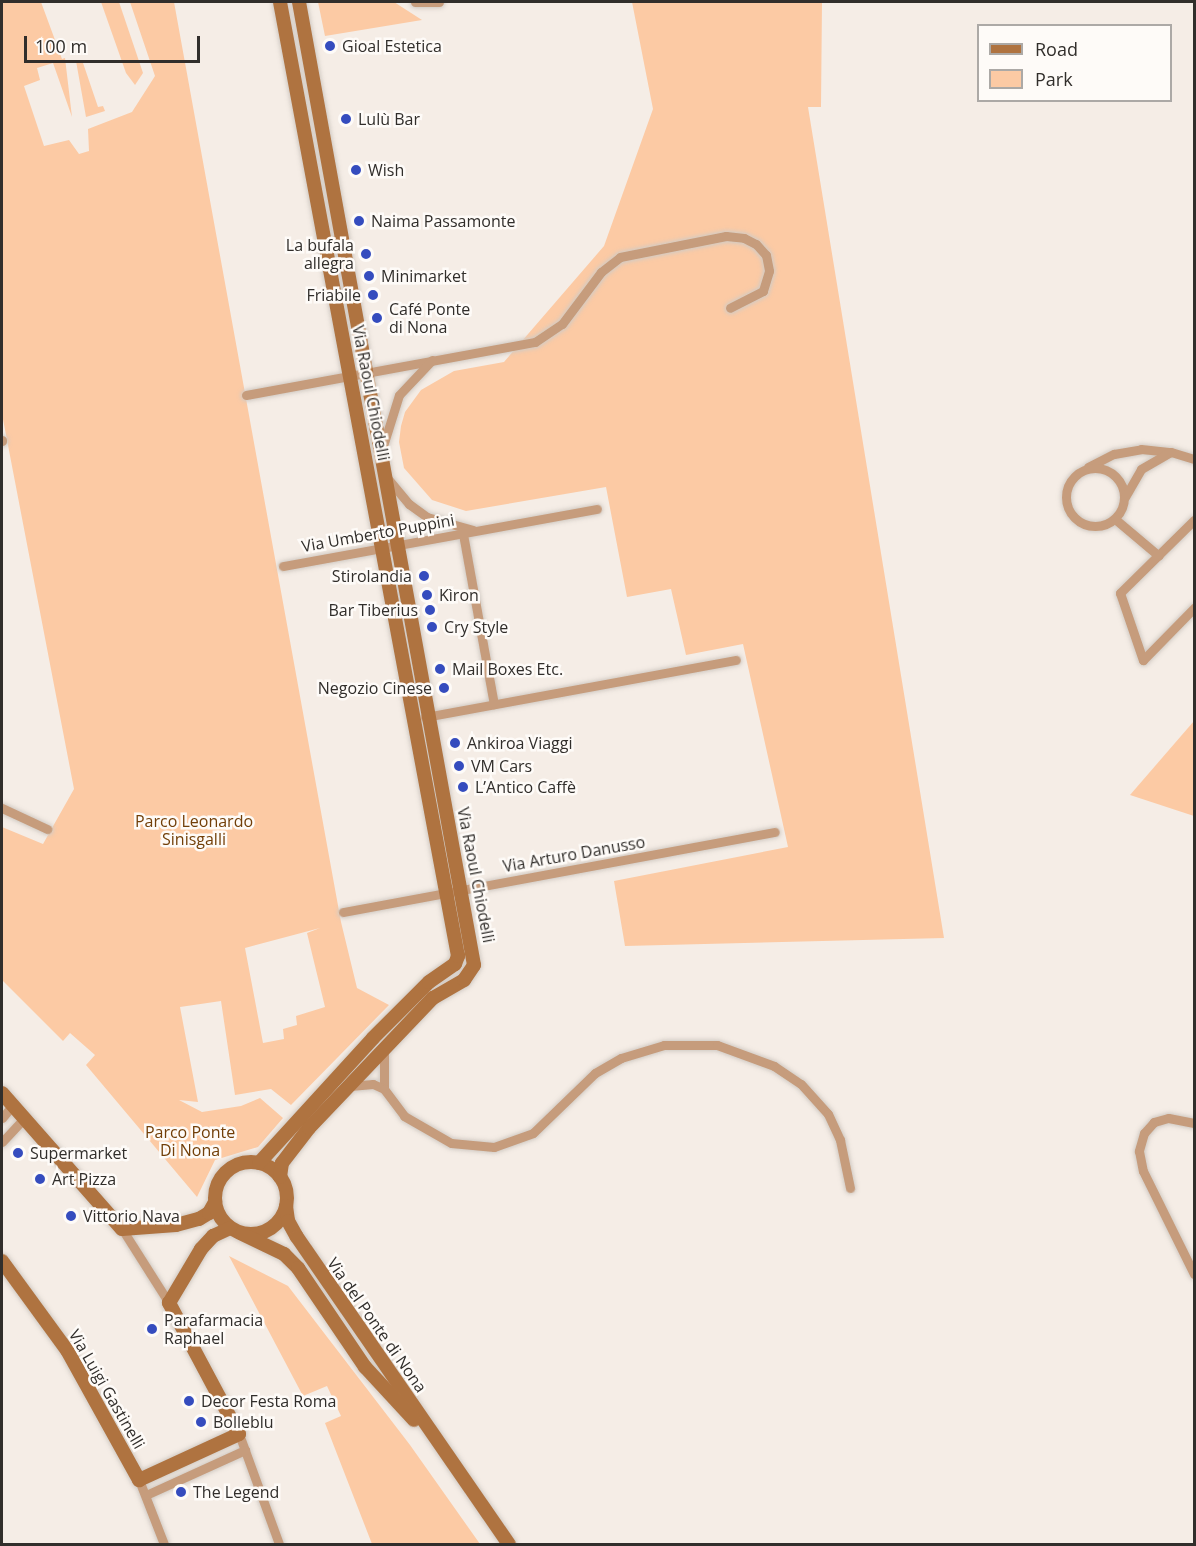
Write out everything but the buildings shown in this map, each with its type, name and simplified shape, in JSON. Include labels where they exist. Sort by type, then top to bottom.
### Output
[{"type":"main road","name":"Via Raoul Chiodelli","points":[[260,1163],[412,998],[455,964],[457,950],[280,2]]},
{"type":"main road","name":"Via Raoul Chiodelli","points":[[280,1177],[289,1153],[348,1086],[433,998],[473,970],[474,953],[299,2]]},
{"type":"main road","points":[[2,1093],[26,1117],[122,1229],[199,1219],[209,1213],[224,1174],[240,1164],[260,1163],[280,1177],[286,1206],[269,1230],[235,1230],[213,1236],[201,1249],[170,1303],[239,1434],[139,1480]]},
{"type":"main road","points":[[215,1202],[235,1230]]},
{"type":"main road","name":"Via del Ponte di Nona","points":[[286,1206],[293,1232],[509,1545]]},
{"type":"main road","name":"Via del Ponte di Nona","points":[[235,1230],[284,1254],[298,1268],[365,1367],[450,1460]]},
{"type":"main road","name":"Via Luigi Gastinelli","points":[[2,1261],[67,1350],[139,1480]]},
{"type":"street","points":[[415,2],[439,2]]},
{"type":"street","points":[[246,395],[366,371],[535,342],[562,324],[601,272],[620,257],[726,236],[744,238],[756,244],[766,255],[769,271],[763,291],[730,308]]},
{"type":"street","points":[[382,456],[387,423],[399,395],[432,360]]},
{"type":"street","points":[[1171,452],[1141,469],[1115,519],[1099,526],[1089,526],[1073,517],[1068,509],[1066,489],[1083,470],[1114,454],[1141,449],[1171,452],[1194,459]]},
{"type":"street","points":[[1083,470],[1109,471],[1119,479],[1125,496]]},
{"type":"street","name":"Via Umberto Puppini","points":[[385,472],[409,504],[427,517],[478,531]]},
{"type":"street","name":"Via Umberto Puppini","points":[[283,566],[597,509]]},
{"type":"street","points":[[1115,519],[1159,556]]},
{"type":"street","points":[[1194,520],[1120,593],[1143,660],[1194,608]]},
{"type":"street","points":[[463,534],[494,704]]},
{"type":"street","points":[[415,719],[736,660]]},
{"type":"street","points":[[2,808],[47,829]]},
{"type":"street","name":"Via Arturo Danusso","points":[[343,912],[775,832]]},
{"type":"street","points":[[348,1086],[373,1084],[384,1089],[404,1116],[428,1133],[451,1143],[494,1147],[533,1133],[595,1073],[621,1058],[664,1045],[717,1045],[774,1066],[801,1084],[828,1114],[840,1140],[850,1188]]},
{"type":"street","points":[[384,1048],[384,1089]]},
{"type":"street","points":[[2,1118],[14,1105]]},
{"type":"street","points":[[2,1142],[26,1117]]},
{"type":"street","points":[[1194,1123],[1168,1118],[1154,1122],[1142,1135],[1139,1151],[1143,1171],[1194,1274]]},
{"type":"street","points":[[122,1229],[170,1303]]},
{"type":"street","points":[[239,1434],[279,1545]]},
{"type":"street","points":[[146,1494],[245,1450]]},
{"type":"street","name":"Via Luigi Gastinelli","points":[[139,1480],[164,1545]]},
{"type":"green space","name":"Parco Leonardo Sinisgalli","points":[[2,2],[41,2],[62,59],[65,58],[72,117],[53,63],[37,68],[40,80],[24,86],[44,146],[69,140],[79,154],[89,151],[88,129],[132,112],[155,76],[130,2],[174,2],[341,922],[357,988],[389,1005],[291,1105],[271,1089],[235,1095],[221,1001],[180,1007],[198,1102],[179,1100],[202,1112],[241,1106],[260,1098],[283,1118],[258,1147],[215,1160],[197,1197],[86,1065],[95,1055],[70,1033],[63,1041],[2,980],[2,827],[43,844],[74,789],[2,414]],"holes":[[[320,928],[307,933],[325,1007],[296,1016],[297,1025],[283,1029],[284,1039],[263,1043],[245,948]]]},
{"type":"green space","points":[[101,2],[119,2],[143,73],[135,85],[126,73]]},
{"type":"green space","points":[[318,2],[394,2],[422,20],[325,36]]},
{"type":"green space","points":[[632,2],[822,2],[821,107],[808,107],[944,938],[625,946],[614,881],[788,847],[743,644],[686,655],[671,589],[627,597],[606,487],[466,511],[432,500],[404,468],[399,442],[401,426],[405,412],[421,390],[454,371],[504,362],[604,246],[653,109]]},
{"type":"green space","points":[[82,60],[98,107],[103,106],[105,111],[86,117],[76,61]]},
{"type":"green space","points":[[1194,721],[1194,816],[1130,795]]},
{"type":"green space","points":[[229,1256],[288,1286],[410,1445],[480,1544],[372,1544],[325,1423],[341,1416],[327,1386],[303,1396]]},
{"type":"place","name":"Gioal Estetica","points":[[330,46]]},
{"type":"place","name":"Lulù Bar","points":[[346,119]]},
{"type":"place","name":"Wish","points":[[356,170]]},
{"type":"place","name":"Naima Passamonte","points":[[359,221]]},
{"type":"place","name":"La bufala allegra","points":[[366,254]]},
{"type":"place","name":"Minimarket","points":[[369,276]]},
{"type":"place","name":"Friabile","points":[[373,295]]},
{"type":"place","name":"Café Ponte di Nona","points":[[377,318]]},
{"type":"place","name":"Stirolandia","points":[[424,576]]},
{"type":"place","name":"Kìron","points":[[427,595]]},
{"type":"place","name":"Bar Tiberius","points":[[430,610]]},
{"type":"place","name":"Cry Style","points":[[432,627]]},
{"type":"place","name":"Mail Boxes Etc.","points":[[440,669]]},
{"type":"place","name":"Negozio Cinese","points":[[444,688]]},
{"type":"place","name":"Ankiroa Viaggi","points":[[455,743]]},
{"type":"place","name":"VM Cars","points":[[459,766]]},
{"type":"place","name":"L’Antico Caffè","points":[[463,787]]},
{"type":"place","name":"Supermarket","points":[[18,1153]]},
{"type":"place","name":"Art Pizza","points":[[40,1179]]},
{"type":"place","name":"Vittorio Nava","points":[[71,1216]]},
{"type":"place","name":"Parafarmacia Raphael","points":[[152,1329]]},
{"type":"place","name":"Decor Festa Roma","points":[[189,1401]]},
{"type":"place","name":"Bolleblu","points":[[201,1422]]},
{"type":"place","name":"The Legend","points":[[181,1492]]},
{"type":"park label","name":"Parco Ponte Di Nona","points":[[190,1141]]}]
